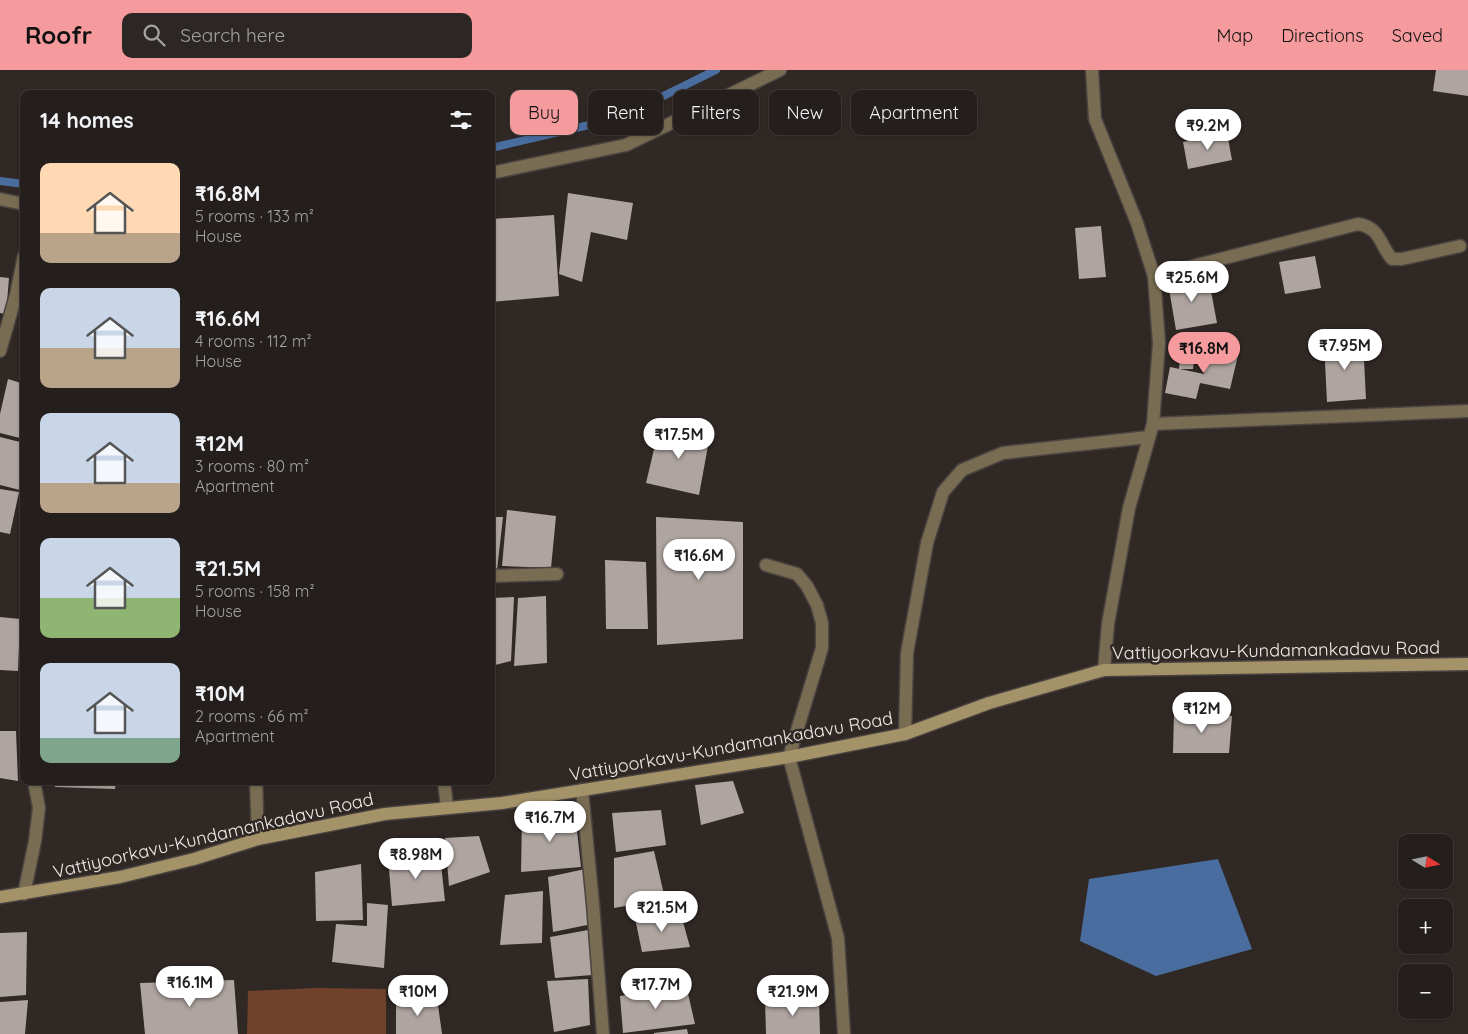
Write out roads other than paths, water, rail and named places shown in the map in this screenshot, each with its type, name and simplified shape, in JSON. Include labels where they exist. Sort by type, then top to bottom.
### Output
[{"type":"street","points":[[495,172],[626,145],[780,70]]},
{"type":"street","points":[[1094,71],[1095,119],[1137,223],[1154,276],[1159,343],[1153,424],[1129,508],[1108,624],[1104,670]]},
{"type":"street","points":[[0,199],[20,203]]},
{"type":"street","points":[[1154,276],[1358,224],[1370,226],[1377,233],[1392,259],[1402,260],[1460,246]]},
{"type":"street","points":[[0,351],[20,276]]},
{"type":"street","points":[[1153,424],[1468,411]]},
{"type":"street","points":[[905,734],[907,653],[927,543],[943,492],[962,470],[1003,453],[1148,437]]},
{"type":"street","points":[[766,565],[797,574],[807,586],[817,605],[822,623],[822,648],[789,757],[838,938],[844,1034]]},
{"type":"street","points":[[495,576],[557,574]]},
{"type":"street","name":"Vattiyoorkavu-Kundamankadavu Road","points":[[0,897],[73,886],[194,860],[258,839],[385,814],[502,803],[789,757],[905,734],[989,703],[1104,670],[1468,664]]},
{"type":"street","points":[[24,894],[35,841],[38,808],[35,785]]},
{"type":"street","points":[[256,785],[258,839]]},
{"type":"street","points":[[444,785],[447,807]]},
{"type":"street","points":[[582,790],[603,1034]]},
{"type":"water","points":[[1218,859],[1252,949],[1156,976],[1080,941],[1089,879]]},
{"type":"waterway","points":[[495,147],[619,118],[716,70]]},
{"type":"waterway","points":[[0,181],[20,184]]}]
